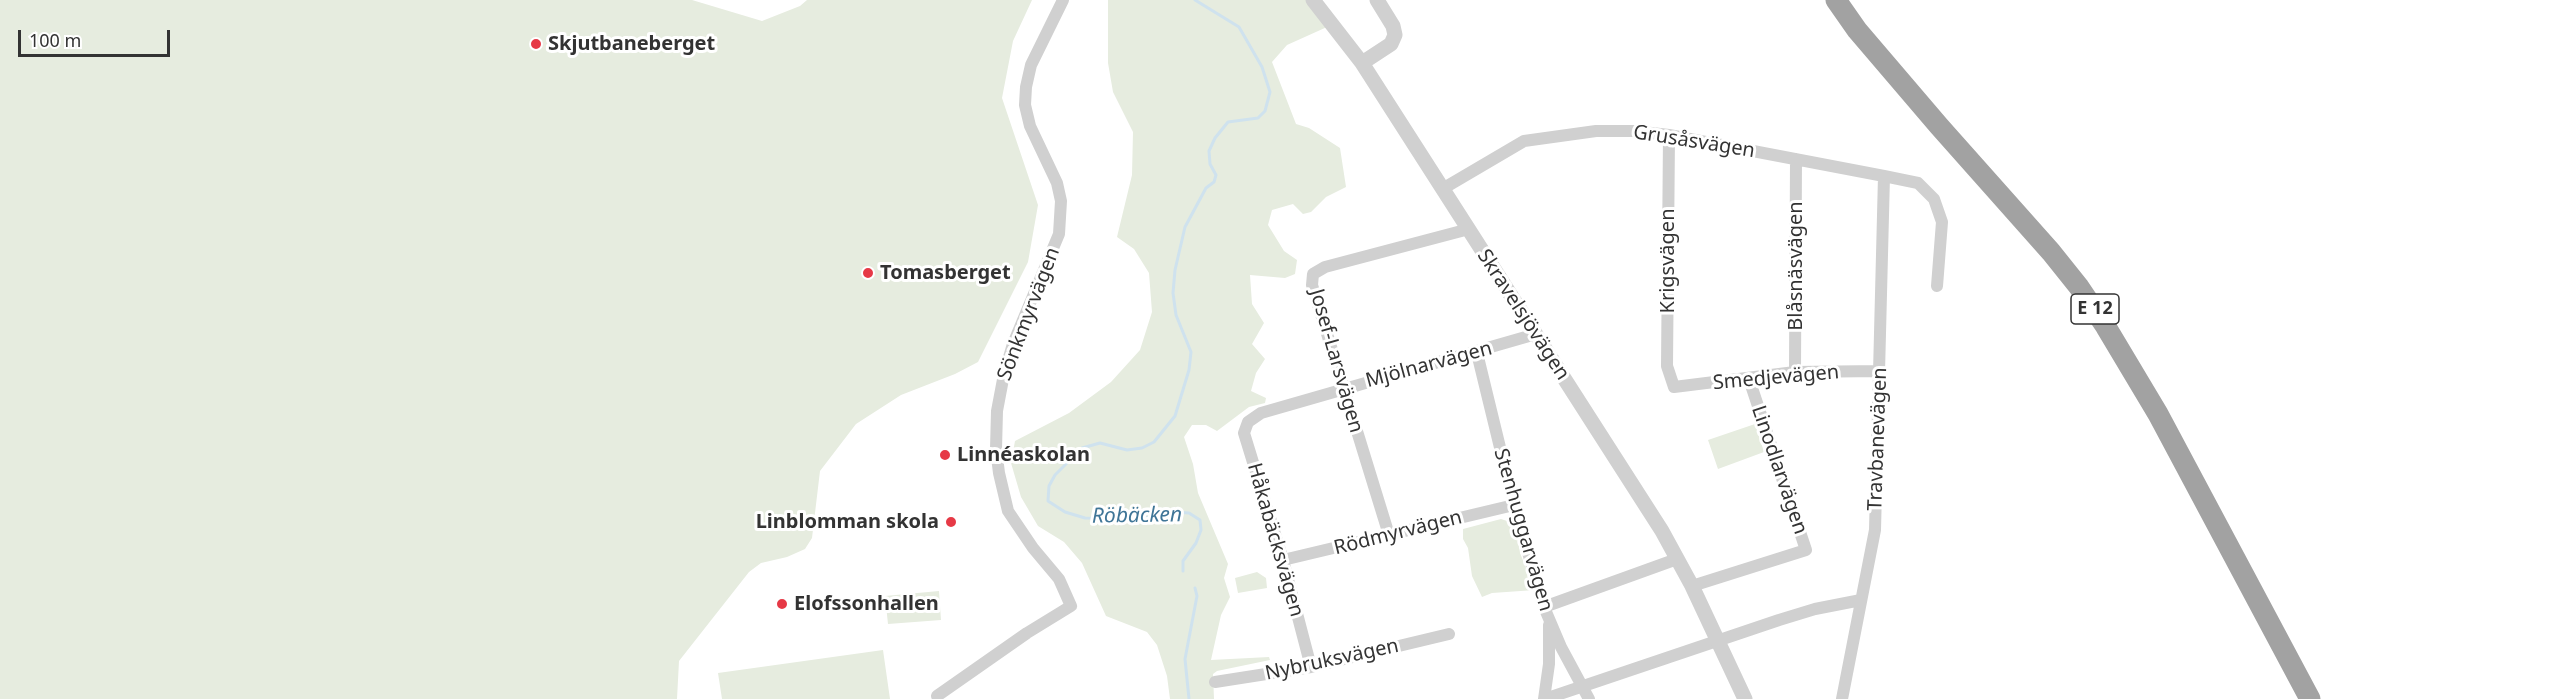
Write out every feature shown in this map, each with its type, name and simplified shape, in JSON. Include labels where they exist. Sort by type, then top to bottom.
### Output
[{"type":"highway","name":"E 12","points":[[1836,0],[1857,30],[2079,287],[2158,414],[2310,699]]},
{"type":"highway","name":"E 12","points":[[1851,0],[1900,63],[2051,235],[2116,320],[2167,407],[2321,699]]},
{"type":"street","name":"Sönkmyrvägen","points":[[937,696],[1027,633],[1071,606],[1059,579],[1033,548],[1008,511],[996,449],[997,411],[1004,374],[1013,344],[1059,234],[1061,209],[1057,183],[1030,126],[1025,105],[1030,65],[1063,0]]},
{"type":"street","name":"Skravelsjövägen","points":[[1312,0],[1362,63],[1444,188],[1677,559],[1745,699]]},
{"type":"street","points":[[1362,63],[1391,44],[1395,36],[1393,26],[1377,0]]},
{"type":"street","name":"Grusåsvägen","points":[[1444,188],[1524,141],[1596,131],[1634,131],[1669,135],[1884,176],[1918,183],[1934,199],[1942,222],[1937,286]]},
{"type":"street","name":"Krigsvägen","points":[[1669,135],[1667,366],[1674,387]]},
{"type":"street","name":"Blåsnäsvägen","points":[[1795,372],[1796,159]]},
{"type":"street","name":"Travbanevägen","points":[[1842,699],[1875,530],[1884,176]]},
{"type":"street","name":"Josef-Larsvägen","points":[[1389,535],[1312,285],[1313,274],[1326,267],[1469,229]]},
{"type":"street","name":"Mjölnarvägen","points":[[1254,417],[1343,388],[1477,353],[1536,334]]},
{"type":"street","name":"Stenhuggarvägen","points":[[1477,353],[1514,505],[1544,607],[1589,699]]},
{"type":"street","name":"Smedjevägen","points":[[1674,387],[1795,372],[1879,371]]},
{"type":"street","name":"Linodlarvägen","points":[[1692,586],[1806,550],[1749,379]]},
{"type":"street","name":"Håkabäcksvägen","points":[[1254,417],[1245,427],[1244,433],[1283,560],[1311,667]]},
{"type":"street","name":"Rödmyrvägen","points":[[1283,560],[1514,505]]},
{"type":"street","points":[[1544,607],[1677,559]]},
{"type":"street","points":[[1549,621],[1549,664],[1544,699],[1815,609],[1861,600]]},
{"type":"street","name":"Nybruksvägen","points":[[1215,682],[1311,667],[1449,634]]},
{"type":"shaded area","points":[[0,0],[692,0],[762,21],[800,6],[807,0],[1032,0],[1013,41],[1002,98],[1038,205],[1028,262],[978,362],[955,374],[901,395],[856,424],[820,471],[812,538],[805,549],[787,557],[761,563],[749,572],[679,661],[677,699],[0,699]]},
{"type":"shaded area","points":[[1108,0],[1307,0],[1327,27],[1287,45],[1272,62],[1296,124],[1309,128],[1340,148],[1346,187],[1326,197],[1311,212],[1303,214],[1293,204],[1272,210],[1268,225],[1284,251],[1297,260],[1295,274],[1285,278],[1250,275],[1252,304],[1264,323],[1252,344],[1265,359],[1256,373],[1251,391],[1266,398],[1265,403],[1249,407],[1217,431],[1206,425],[1192,425],[1184,437],[1193,464],[1198,493],[1228,564],[1224,578],[1230,597],[1221,615],[1211,660],[1269,657],[1270,660],[1217,671],[1213,674],[1214,699],[1170,699],[1167,676],[1157,645],[1147,632],[1106,616],[1082,563],[1064,542],[1038,526],[1021,497],[1011,463],[1015,441],[1069,413],[1111,382],[1140,350],[1152,312],[1149,273],[1134,249],[1117,237],[1132,175],[1133,132],[1113,92],[1108,63]]},
{"type":"shaded area","points":[[1755,424],[1764,452],[1718,469],[1708,440]]},
{"type":"shaded area","points":[[1501,519],[1510,522],[1518,536],[1520,553],[1535,590],[1492,593],[1482,597],[1472,576],[1468,548],[1463,539],[1463,529]]},
{"type":"shaded area","points":[[1257,572],[1266,578],[1267,588],[1238,593],[1235,578]]},
{"type":"shaded area","points":[[939,591],[941,620],[888,624],[885,596]]},
{"type":"shaded area","points":[[883,650],[890,699],[722,699],[718,673]]},
{"type":"waterway","name":"Röbäcken","points":[[1183,571],[1183,561],[1196,543],[1201,530],[1200,520],[1189,513],[1175,512],[1141,519],[1085,518],[1065,512],[1048,501],[1049,486],[1055,475],[1082,448],[1100,443],[1127,450],[1142,448],[1154,442],[1175,416],[1189,370],[1191,352],[1176,315],[1173,293],[1175,270],[1185,227],[1206,188],[1214,182],[1216,175],[1210,164],[1209,151],[1215,138],[1228,122],[1258,118],[1265,111],[1270,92],[1262,67],[1239,27],[1195,0]]},
{"type":"waterway","name":"Röbäcken","points":[[1189,699],[1185,659],[1197,596],[1195,588]]},
{"type":"place","name":"Skjutbaneberget","points":[[536,44]]},
{"type":"place","name":"Tomasberget","points":[[868,273]]},
{"type":"place","name":"Linnéaskolan","points":[[945,455]]},
{"type":"place","name":"Linblomman skola","points":[[951,522]]},
{"type":"place","name":"Elofssonhallen","points":[[782,604]]}]
